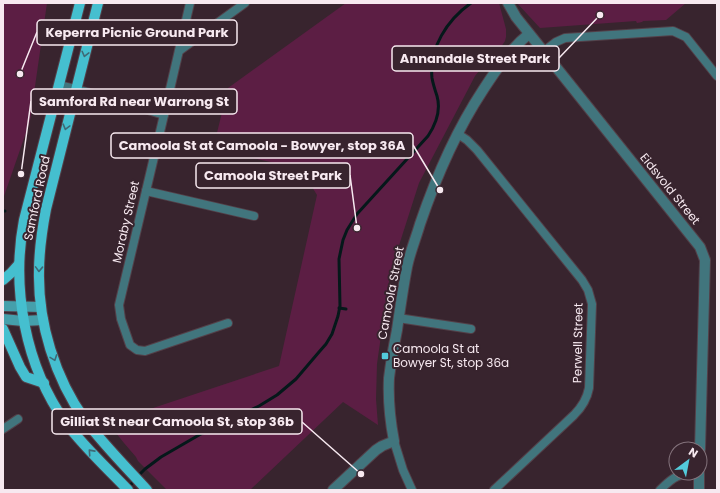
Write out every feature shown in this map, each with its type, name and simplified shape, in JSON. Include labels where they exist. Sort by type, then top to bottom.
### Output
[{"type":"main road","name":"Samford Road","points":[[80,3],[21,232],[19,264],[21,306],[23,321],[32,352],[53,401],[69,426],[94,456],[128,490]]},
{"type":"main road","name":"Samford Road","points":[[98,3],[53,179],[42,231],[39,272],[41,307],[53,356],[70,394],[84,419],[102,442],[147,490]]},
{"type":"main road","points":[[3,280],[19,264]]},
{"type":"main road","points":[[3,306],[41,307]]},
{"type":"main road","points":[[3,319],[23,321],[43,320]]},
{"type":"main road","points":[[3,329],[26,377],[44,383]]},
{"type":"street","name":"Moraby Street","points":[[190,3],[119,305],[121,319],[130,345],[137,350],[144,351],[228,323]]},
{"type":"street","points":[[179,51],[245,3]]},
{"type":"street","name":"Eidsvold Street","points":[[509,4],[516,17],[543,52],[700,247],[705,260],[700,441]]},
{"type":"street","points":[[543,52],[556,42],[565,38],[673,31],[686,37],[717,76]]},
{"type":"street","name":"Camoola Street","points":[[412,490],[403,470],[394,441],[391,426],[389,378],[407,266],[434,184],[445,158],[467,116],[488,81],[516,45],[529,34]]},
{"type":"street","points":[[59,85],[110,98],[164,116]]},
{"type":"street","name":"Perwell Street","points":[[458,134],[467,140],[477,150],[582,280],[588,290],[592,304],[589,388],[583,405],[494,490]]},
{"type":"street","points":[[146,191],[254,216]]},
{"type":"street","points":[[398,318],[471,330]]},
{"type":"street","points":[[3,429],[18,419]]},
{"type":"street","points":[[333,490],[376,450],[394,441]]},
{"type":"street","points":[[660,490],[670,481]]},
{"type":"shaded area","points":[[3,3],[47,3],[30,121],[3,199]]},
{"type":"shaded area","points":[[346,3],[499,3],[506,29],[505,41],[475,76],[419,183],[394,261],[388,286],[377,364],[376,399],[378,425],[343,402],[250,490],[167,490],[138,461],[108,423],[279,366],[317,195],[301,169],[213,149],[228,88]]},
{"type":"shaded area","points":[[517,3],[686,3],[666,20],[540,28]]},
{"type":"waterway","points":[[129,487],[145,469],[161,457],[199,435],[259,406],[277,395],[296,379],[326,344],[332,334],[340,306],[339,259],[347,230],[357,214],[431,131],[438,112],[438,101],[432,78],[433,56],[441,36],[447,26],[471,3]]},
{"type":"waterway","points":[[339,308],[346,309]]},
{"type":"place","name":"Annandale Street Park","points":[[600,15]]},
{"type":"place","name":"Keperra Picnic Ground Park","points":[[20,74]]},
{"type":"place","name":"Samford Rd near Warrong St","points":[[21,174]]},
{"type":"place","name":"Camoola St at Camoola - Bowyer, stop 36A","points":[[440,190]]},
{"type":"place","name":"Camoola Street Park","points":[[357,228]]},
{"type":"place","name":"Camoola St at Bowyer St, stop 36a","points":[[385,356]]},
{"type":"place","name":"Gilliat St near Camoola St, stop 36b","points":[[361,474]]}]
